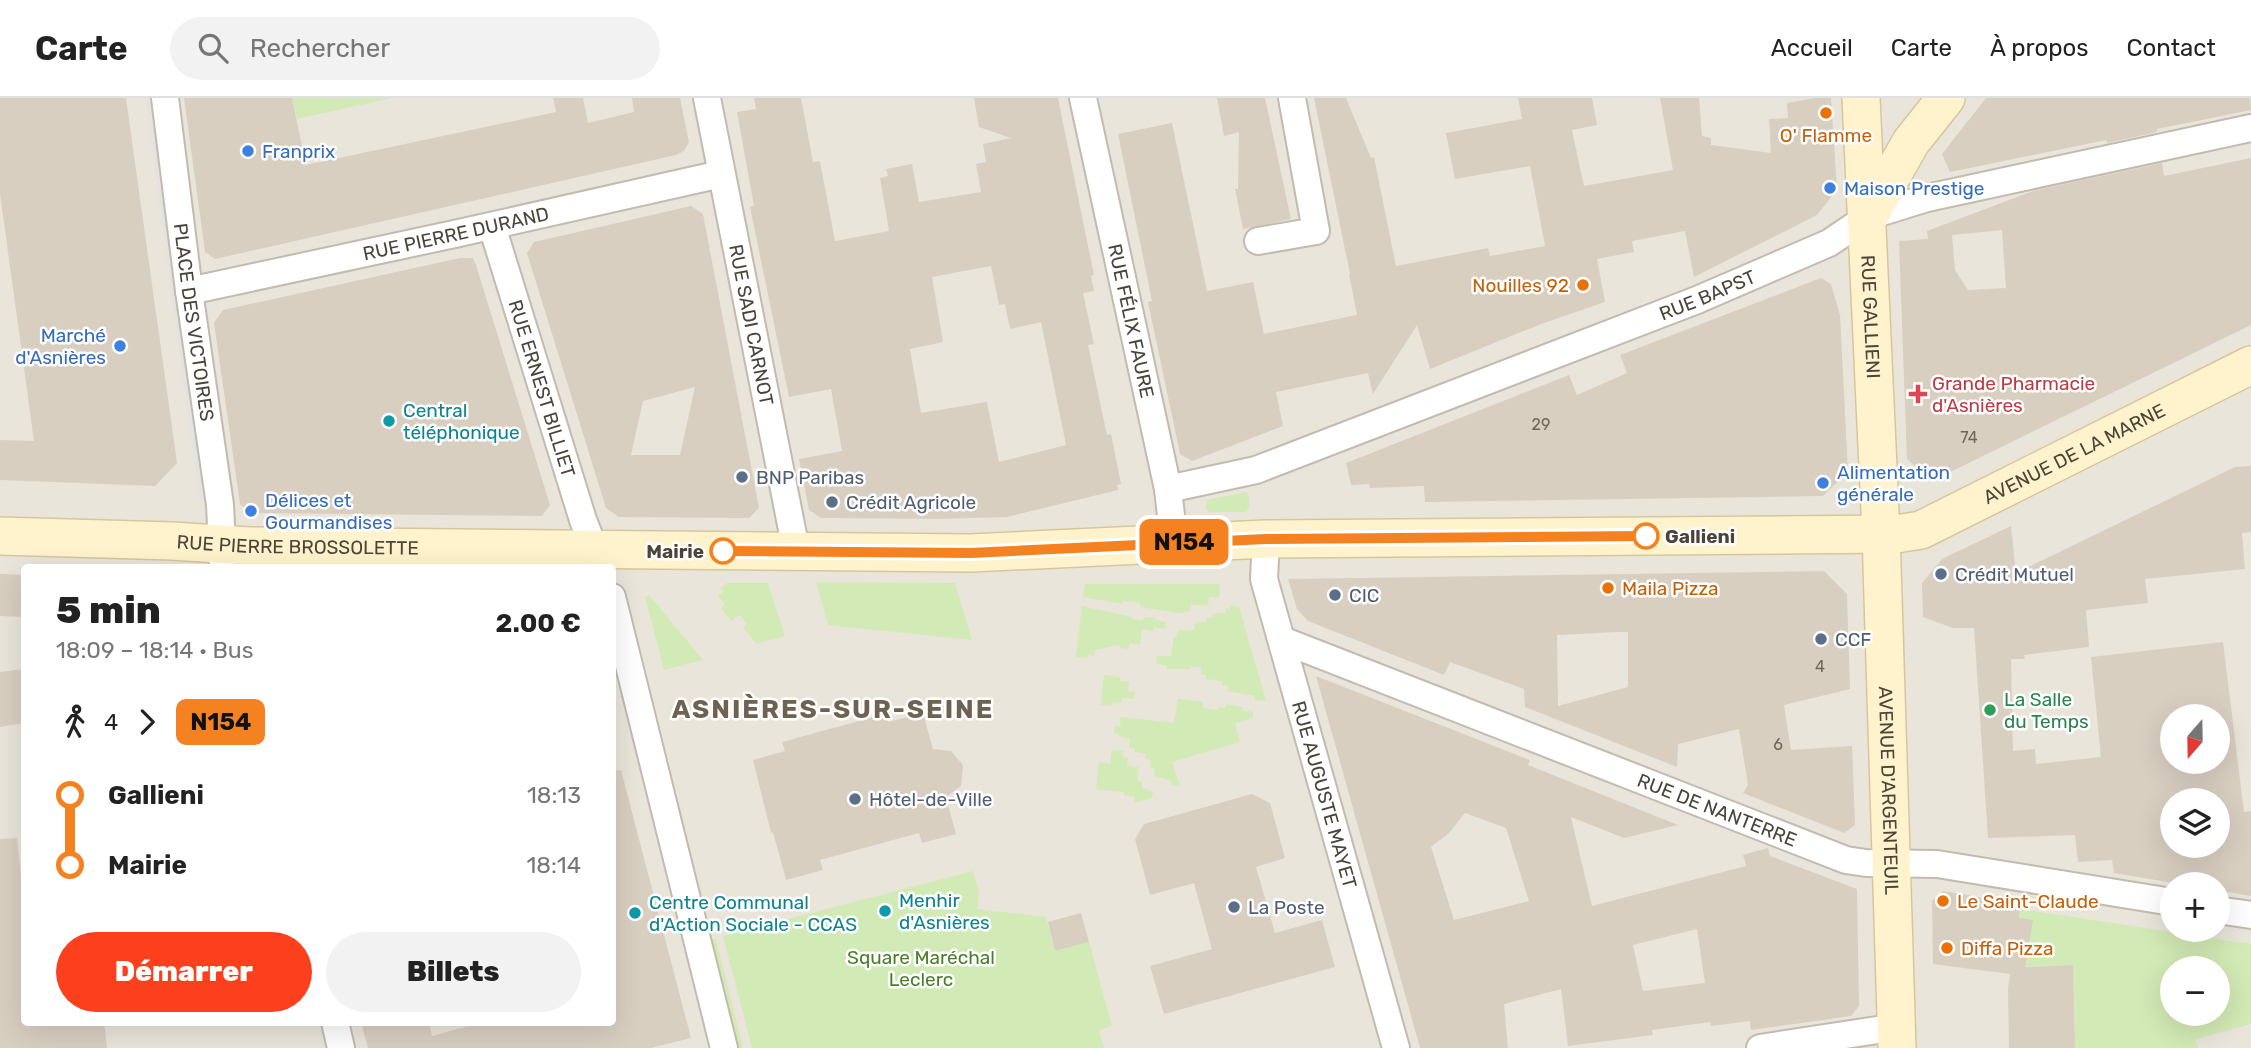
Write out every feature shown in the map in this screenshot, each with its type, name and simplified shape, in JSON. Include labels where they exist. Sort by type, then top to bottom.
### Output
[{"type":"main road","name":"RUE GALLIENI","points":[[1861,98],[1881,533]]},
{"type":"main road","points":[[1868,216],[1911,142],[1946,98]]},
{"type":"main road","name":"AVENUE DE LA MARNE","points":[[796,550],[971,553],[1266,539],[1881,533],[1921,530],[2251,365]]},
{"type":"main road","name":"AVENUE D'ARGENTEUIL","points":[[1881,533],[1897,1037]]},
{"type":"main road","name":"RUE PIERRE BROSSOLETTE","points":[[0,536],[222,556],[598,559],[796,550]]},
{"type":"street","name":"PLACE DES VICTOIRES","points":[[165,98],[188,291],[220,505],[222,556]]},
{"type":"street","name":"RUE SADI CARNOT","points":[[707,98],[796,550]]},
{"type":"street","name":"RUE FÉLIX FAURE","points":[[1083,98],[1168,489],[1174,542]]},
{"type":"street","points":[[1258,241],[1315,231],[1292,98]]},
{"type":"street","name":"RUE BAPST","points":[[1168,489],[1256,470],[1697,300],[1829,243],[1868,216],[1927,198],[2251,128]]},
{"type":"street","name":"RUE PIERRE DURAND","points":[[188,291],[721,174]]},
{"type":"street","name":"RUE ERNEST BILLIET","points":[[492,226],[583,520],[598,559]]},
{"type":"street","name":"RUE AUGUSTE MAYET","points":[[1266,539],[1264,579],[1396,1048]]},
{"type":"street","points":[[616,613],[724,1048]]},
{"type":"street","name":"RUE DE NANTERRE","points":[[1282,640],[1846,860],[1955,867],[2160,900]]},
{"type":"street","points":[[2230,912],[2251,915]]},
{"type":"street","points":[[336,1026],[341,1048]]},
{"type":"street","points":[[1760,1048],[1897,1037]]},
{"type":"shaded area","points":[[0,98],[2251,98],[2251,1048],[0,1048]]},
{"type":"shaded area","points":[[145,98],[154,98],[208,499],[199,500]]},
{"type":"green space","points":[[292,98],[392,98],[297,119]]},
{"type":"green space","points":[[1246,492],[1249,495],[1249,508],[1246,512],[1209,512],[1206,508],[1207,500]]},
{"type":"green space","points":[[816,582],[955,583],[972,640],[828,625]]},
{"type":"green space","points":[[727,583],[768,583],[785,636],[756,644],[743,627],[747,624],[740,615],[731,621],[721,608],[725,605],[718,596],[723,592],[720,588]]},
{"type":"green space","points":[[1085,584],[1220,586],[1219,598],[1209,597],[1208,606],[1191,604],[1190,611],[1179,613],[1140,607],[1140,603],[1123,601],[1122,604],[1083,597]]},
{"type":"green space","points":[[649,595],[703,660],[664,670],[645,597]]},
{"type":"green space","points":[[1231,605],[1239,607],[1266,701],[1255,700],[1255,696],[1227,691],[1228,686],[1222,685],[1222,681],[1206,679],[1206,675],[1201,675],[1201,667],[1167,669],[1167,666],[1156,663],[1157,656],[1171,656],[1178,630],[1194,630],[1195,623],[1206,622],[1207,617],[1212,618],[1213,614],[1225,613],[1226,608],[1230,609]]},
{"type":"green space","points":[[1082,606],[1143,621],[1144,617],[1155,618],[1166,622],[1165,629],[1142,629],[1140,645],[1130,643],[1129,649],[1119,645],[1095,650],[1094,656],[1088,655],[1088,658],[1076,657]]},
{"type":"green space","points":[[1104,675],[1120,677],[1120,681],[1129,682],[1128,691],[1135,692],[1134,699],[1122,698],[1121,703],[1101,705]]},
{"type":"green space","points":[[1178,699],[1203,702],[1203,708],[1218,710],[1219,707],[1225,708],[1226,704],[1253,712],[1253,718],[1235,723],[1240,742],[1172,762],[1180,786],[1171,785],[1171,781],[1154,776],[1155,769],[1150,767],[1151,760],[1145,759],[1146,754],[1135,752],[1135,749],[1129,748],[1130,739],[1114,733],[1115,726],[1120,726],[1121,717],[1174,723]]},
{"type":"green space","points":[[1112,750],[1123,751],[1122,757],[1128,758],[1127,765],[1138,767],[1137,781],[1142,782],[1142,788],[1153,791],[1152,798],[1134,803],[1135,797],[1124,795],[1124,792],[1096,790],[1099,762],[1110,764]]},
{"type":"green space","name":"Square Maréchal Leclerc","points":[[973,871],[979,893],[977,909],[1046,917],[1055,951],[1089,942],[1112,1026],[1099,1030],[1104,1048],[752,1048],[723,936]]},
{"type":"green space","points":[[2020,909],[2160,930],[2160,942],[2230,941],[2251,944],[2251,1024],[2196,1039],[2198,1048],[2075,1048],[2073,965],[2012,967]]},
{"type":"green space","points":[[716,939],[743,1048],[736,1048],[708,940]]},
{"type":"building","points":[[0,98],[126,98],[177,463],[155,486],[0,480],[0,440],[34,441],[0,194]]},
{"type":"building","points":[[184,98],[292,98],[306,165],[556,112],[553,98],[583,98],[588,123],[634,112],[632,98],[680,98],[689,142],[684,151],[676,155],[215,259],[205,252]]},
{"type":"building","points":[[754,98],[801,98],[813,162],[820,161],[835,241],[889,231],[880,178],[888,176],[886,169],[912,164],[919,202],[981,192],[976,164],[986,162],[983,144],[1011,138],[979,127],[974,98],[1058,98],[1094,275],[1091,276],[1094,291],[1083,293],[1094,344],[1088,345],[1107,435],[1111,434],[1121,484],[1117,485],[1118,490],[1007,517],[821,518],[809,510],[799,459],[842,451],[831,389],[789,397],[750,207],[754,206],[737,112],[756,109]],"holes":[[[991,266],[999,305],[1005,304],[1010,329],[1041,322],[1066,445],[999,462],[987,402],[921,413],[910,349],[943,342],[932,277]]]},
{"type":"building","points":[[1217,98],[1265,98],[1291,219],[1243,229],[1235,189],[1238,189],[1239,132],[1224,136]]},
{"type":"building","points":[[1314,98],[1346,98],[1371,158],[1374,157],[1396,266],[1488,248],[1490,256],[1545,246],[1530,166],[1455,179],[1446,133],[1522,119],[1518,98],[1592,98],[1597,125],[1572,130],[1584,186],[1673,170],[1660,98],[1699,98],[1702,136],[1711,138],[1711,145],[1771,153],[1769,119],[1788,118],[1787,103],[1831,98],[1837,190],[1817,215],[1694,277],[1685,231],[1632,241],[1634,252],[1597,259],[1605,302],[1541,324],[1430,369],[1417,325],[1373,394],[1368,373],[1276,392],[1283,426],[1192,461],[1180,454],[1148,302],[1152,301],[1118,134],[1172,123],[1207,291],[1253,282],[1264,334],[1357,315]]},
{"type":"building","points":[[1986,98],[2250,98],[2251,110],[2157,129],[2157,132],[2107,143],[2106,140],[1950,172],[1942,154]]},
{"type":"building","points":[[2251,158],[2251,325],[1932,481],[1907,459],[1899,241],[1928,239],[1927,231],[2033,191],[2162,163],[2164,176]],"holes":[[[2002,230],[2006,288],[1968,290],[1955,270],[1952,235]]]},
{"type":"building","points":[[691,206],[703,214],[759,508],[749,518],[619,517],[606,508],[527,253],[534,242]],"holes":[[[695,387],[680,455],[631,455],[643,401]]]},
{"type":"building","points":[[460,258],[473,258],[476,265],[550,505],[542,516],[250,513],[240,504],[214,323],[223,310]]},
{"type":"building","points":[[1821,278],[1831,284],[1840,315],[1848,472],[1823,496],[1425,502],[1424,486],[1370,488],[1369,484],[1351,485],[1346,463],[1569,375],[1577,395],[1627,373],[1620,355]]},
{"type":"building","points":[[2251,466],[2251,532],[2242,533],[2245,569],[2145,579],[2148,603],[2086,610],[2089,647],[2024,655],[2025,659],[2011,659],[2013,751],[2035,749],[2036,764],[2101,757],[2091,657],[2223,642],[2244,812],[2251,811],[2251,896],[2230,892],[2230,872],[2160,872],[2160,881],[2114,873],[2112,860],[2078,862],[2075,835],[1988,838],[1974,628],[1953,628],[1923,617],[1922,583],[1942,559],[2011,526],[2016,573],[2235,467]]},
{"type":"building","points":[[1824,571],[1847,594],[1850,689],[1784,705],[1791,750],[1852,746],[1855,825],[1844,833],[1743,793],[1748,785],[1739,729],[1678,744],[1677,767],[1525,707],[1524,689],[1450,662],[1444,675],[1308,621],[1297,609],[1288,579]],"holes":[[[1628,632],[1628,687],[1558,706],[1557,635]]]},
{"type":"building","points":[[0,574],[21,575],[21,617],[0,616]]},
{"type":"building","points":[[21,669],[21,724],[0,727],[0,672]]},
{"type":"building","points":[[1316,676],[1530,760],[1528,765],[1678,825],[1624,838],[1571,817],[1592,906],[1746,866],[1743,855],[1768,848],[1770,856],[1857,889],[1859,1006],[1851,1016],[1751,1030],[1750,1021],[1711,1026],[1710,1022],[1652,1030],[1653,1035],[1568,1046],[1561,989],[1504,1004],[1508,1048],[1420,1048]],"holes":[[[1465,813],[1506,828],[1529,901],[1454,920],[1431,847],[1449,833]],[[1697,929],[1705,983],[1643,991],[1633,945]]]},
{"type":"building","name":"Hôtel-de-Ville","points":[[888,713],[888,722],[923,713],[933,749],[951,751],[963,765],[961,786],[946,797],[956,834],[922,843],[919,833],[820,860],[823,870],[786,880],[753,760],[785,751],[782,742]]},
{"type":"building","name":"Centre Communal d'Action Sociale - CCAS","points":[[621,770],[691,1038],[651,1048],[368,1048],[362,1026],[430,1026],[432,1036],[468,1026],[616,1026],[616,771]]},
{"type":"building","name":"La Poste","points":[[1252,794],[1270,803],[1285,858],[1256,867],[1275,933],[1322,920],[1335,967],[1164,1014],[1150,966],[1212,949],[1194,883],[1150,895],[1135,839],[1144,824]]},
{"type":"building","points":[[17,838],[21,876],[21,1026],[104,1026],[107,1048],[0,1048],[0,839]]},
{"type":"building","points":[[1943,891],[2020,904],[2019,918],[2033,920],[2025,967],[2073,965],[2075,1048],[2009,1048],[2010,974],[1933,964],[1932,901]]},
{"type":"building","points":[[1081,913],[1089,942],[1055,951],[1048,922]]},
{"type":"bus line","name":"N154","points":[[723,551],[971,553],[1266,539],[1646,536]]},
{"type":"place","name":"O' Flamme","points":[[1826,113]]},
{"type":"place","name":"Franprix","points":[[248,151]]},
{"type":"place","name":"Maison Prestige","points":[[1830,188]]},
{"type":"place","name":"Nouilles 92","points":[[1583,285]]},
{"type":"place","name":"Marché d'Asnières","points":[[120,346]]},
{"type":"place","name":"Grande Pharmacie d'Asnières","points":[[1918,394]]},
{"type":"place","name":"Central téléphonique","points":[[389,421]]},
{"type":"place","name":"BNP Paribas","points":[[742,477]]},
{"type":"place","name":"Alimentation générale","points":[[1823,483]]},
{"type":"place","name":"Crédit Agricole","points":[[832,502]]},
{"type":"place","name":"Délices et Gourmandises","points":[[251,511]]},
{"type":"place","name":"Gallieni","points":[[1646,536]]},
{"type":"place","name":"Mairie","points":[[723,551]]},
{"type":"place","name":"Crédit Mutuel","points":[[1941,574]]},
{"type":"place","name":"Maila Pizza","points":[[1608,588]]},
{"type":"place","name":"CIC","points":[[1335,595]]},
{"type":"place","name":"CCF","points":[[1821,639]]},
{"type":"place","name":"La Salle du Temps","points":[[1990,710]]},
{"type":"place","name":"Hôtel-de-Ville","points":[[855,799]]},
{"type":"place","name":"Le Saint-Claude","points":[[1943,901]]},
{"type":"place","name":"La Poste","points":[[1234,907]]},
{"type":"place","name":"Menhir d'Asnières","points":[[885,911]]},
{"type":"place","name":"Centre Communal d'Action Sociale - CCAS","points":[[635,913]]},
{"type":"place","name":"Diffa Pizza","points":[[1947,948]]},
{"type":"district","name":"ASNIÈRES-SUR-SEINE","points":[[833,709]]}]
